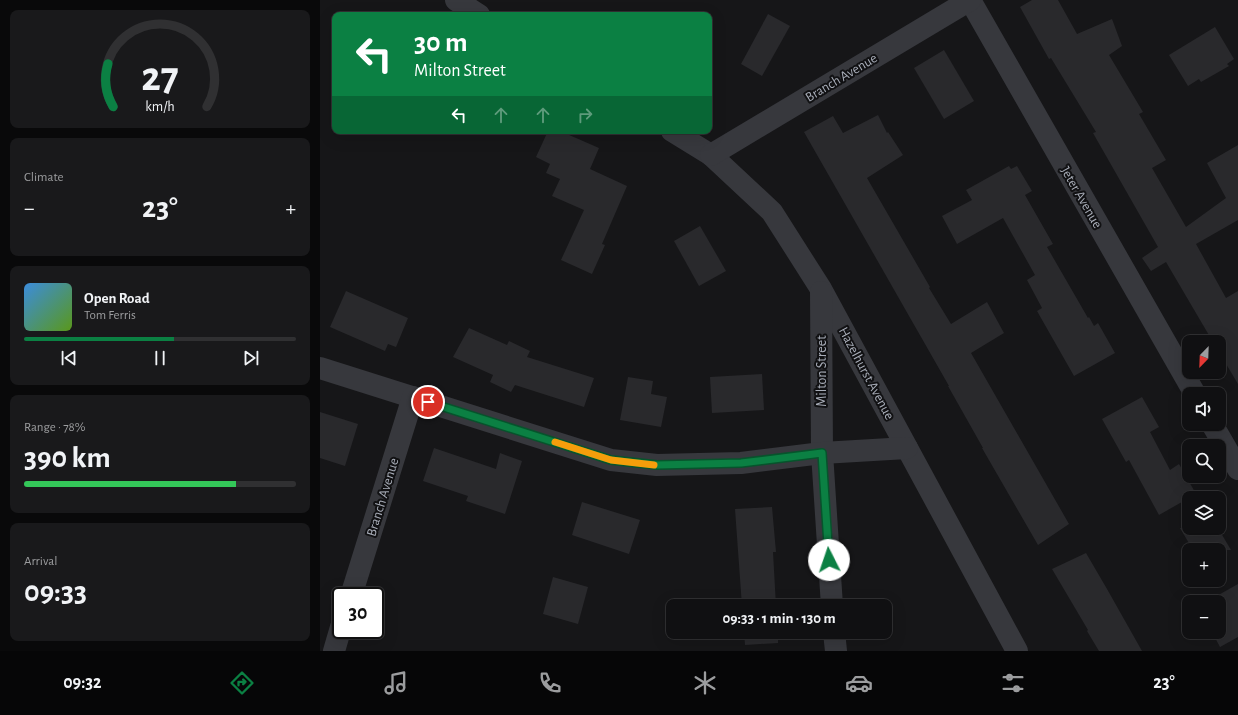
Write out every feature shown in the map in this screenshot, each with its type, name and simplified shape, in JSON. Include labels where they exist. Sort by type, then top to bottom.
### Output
[{"type":"street","points":[[456,0],[474,12]]},
{"type":"street","name":"Branch Avenue","points":[[712,154],[970,0]]},
{"type":"street","name":"Jeter Avenue","points":[[970,0],[1191,387]]},
{"type":"street","name":"Hazelhurst Avenue","points":[[677,134],[712,154],[772,212],[821,288],[1017,651]]},
{"type":"street","name":"Milton Street","points":[[821,288],[822,453],[832,599]]},
{"type":"street","points":[[320,368],[611,460],[657,465],[741,463],[822,453],[907,448]]},
{"type":"street","name":"Branch Avenue","points":[[354,587],[413,397]]},
{"type":"street","points":[[1216,431],[1238,469]]},
{"type":"street","points":[[334,651],[338,639]]},
{"type":"street","points":[[835,639],[836,651]]},
{"type":"building","points":[[1032,0],[1058,0],[1077,34],[1112,19],[1122,46],[1109,55],[1143,112],[1139,114],[1166,160],[1152,168],[1186,227],[1226,198],[1207,163],[1238,145],[1238,220],[1196,244],[1226,298],[1238,291],[1238,384],[1226,364],[1226,335],[1209,335],[1166,262],[1151,271],[1142,258],[1158,247],[1093,133],[1096,132],[1051,58],[1049,59],[1020,7]]},
{"type":"building","points":[[768,14],[790,26],[762,76],[741,64]]},
{"type":"building","points":[[1215,27],[1234,59],[1227,64],[1229,66],[1201,82],[1199,79],[1188,86],[1169,55]]},
{"type":"building","points":[[944,50],[974,101],[944,119],[914,68]]},
{"type":"building","points":[[878,115],[887,133],[888,132],[903,155],[867,178],[930,287],[929,288],[951,324],[987,302],[1004,333],[971,353],[1069,524],[1038,545],[804,132],[833,116],[843,133]]},
{"type":"building","points":[[547,134],[567,134],[599,148],[590,169],[627,186],[602,244],[605,245],[592,274],[561,260],[584,210],[552,196],[560,179],[546,173],[550,164],[536,157]]},
{"type":"building","points":[[1009,166],[1011,169],[1017,166],[1032,191],[1025,195],[1053,244],[1047,247],[1088,318],[1089,317],[1094,326],[1098,323],[1115,353],[1074,376],[1037,311],[1042,308],[1027,280],[1035,275],[1003,218],[957,244],[942,216],[972,200],[966,190]]},
{"type":"building","points":[[700,226],[726,271],[699,286],[674,241]]},
{"type":"building","points":[[346,291],[408,318],[396,347],[388,344],[385,351],[330,327]]},
{"type":"building","points":[[469,328],[507,345],[509,341],[530,351],[527,357],[594,378],[584,407],[515,385],[511,392],[490,382],[493,375],[453,357]]},
{"type":"building","points":[[762,374],[764,410],[712,413],[710,377]]},
{"type":"building","points":[[628,377],[653,381],[651,394],[667,397],[661,427],[620,420]]},
{"type":"building","points":[[1142,397],[1159,427],[1150,432],[1170,470],[1179,464],[1182,469],[1182,483],[1190,483],[1194,491],[1182,491],[1182,502],[1159,515],[1129,460],[1126,462],[1102,419]]},
{"type":"building","points":[[320,412],[358,424],[345,466],[320,458]]},
{"type":"building","points":[[434,448],[496,469],[500,453],[522,461],[505,514],[466,501],[468,496],[423,481]]},
{"type":"building","points":[[582,502],[640,520],[629,554],[572,535]]},
{"type":"building","points":[[772,507],[776,552],[773,552],[776,599],[741,599],[735,509]]},
{"type":"building","points":[[1184,535],[1222,535],[1231,550],[1226,550],[1226,543],[1189,543]]},
{"type":"building","points":[[1086,553],[1142,651],[1099,651],[1087,631],[1088,630],[1052,569]]},
{"type":"building","points":[[553,577],[588,587],[578,624],[543,614]]},
{"type":"building","points":[[1238,584],[1238,637],[1220,647],[1216,639],[1226,639],[1226,595],[1218,595]]},
{"type":"building","points":[[745,639],[778,639],[778,643],[745,645]]},
{"type":"slow traffic","points":[[555,442],[611,460],[654,465]]},
{"type":"route","points":[[428,402],[611,460],[657,465],[741,463],[822,453],[829,560]]}]
